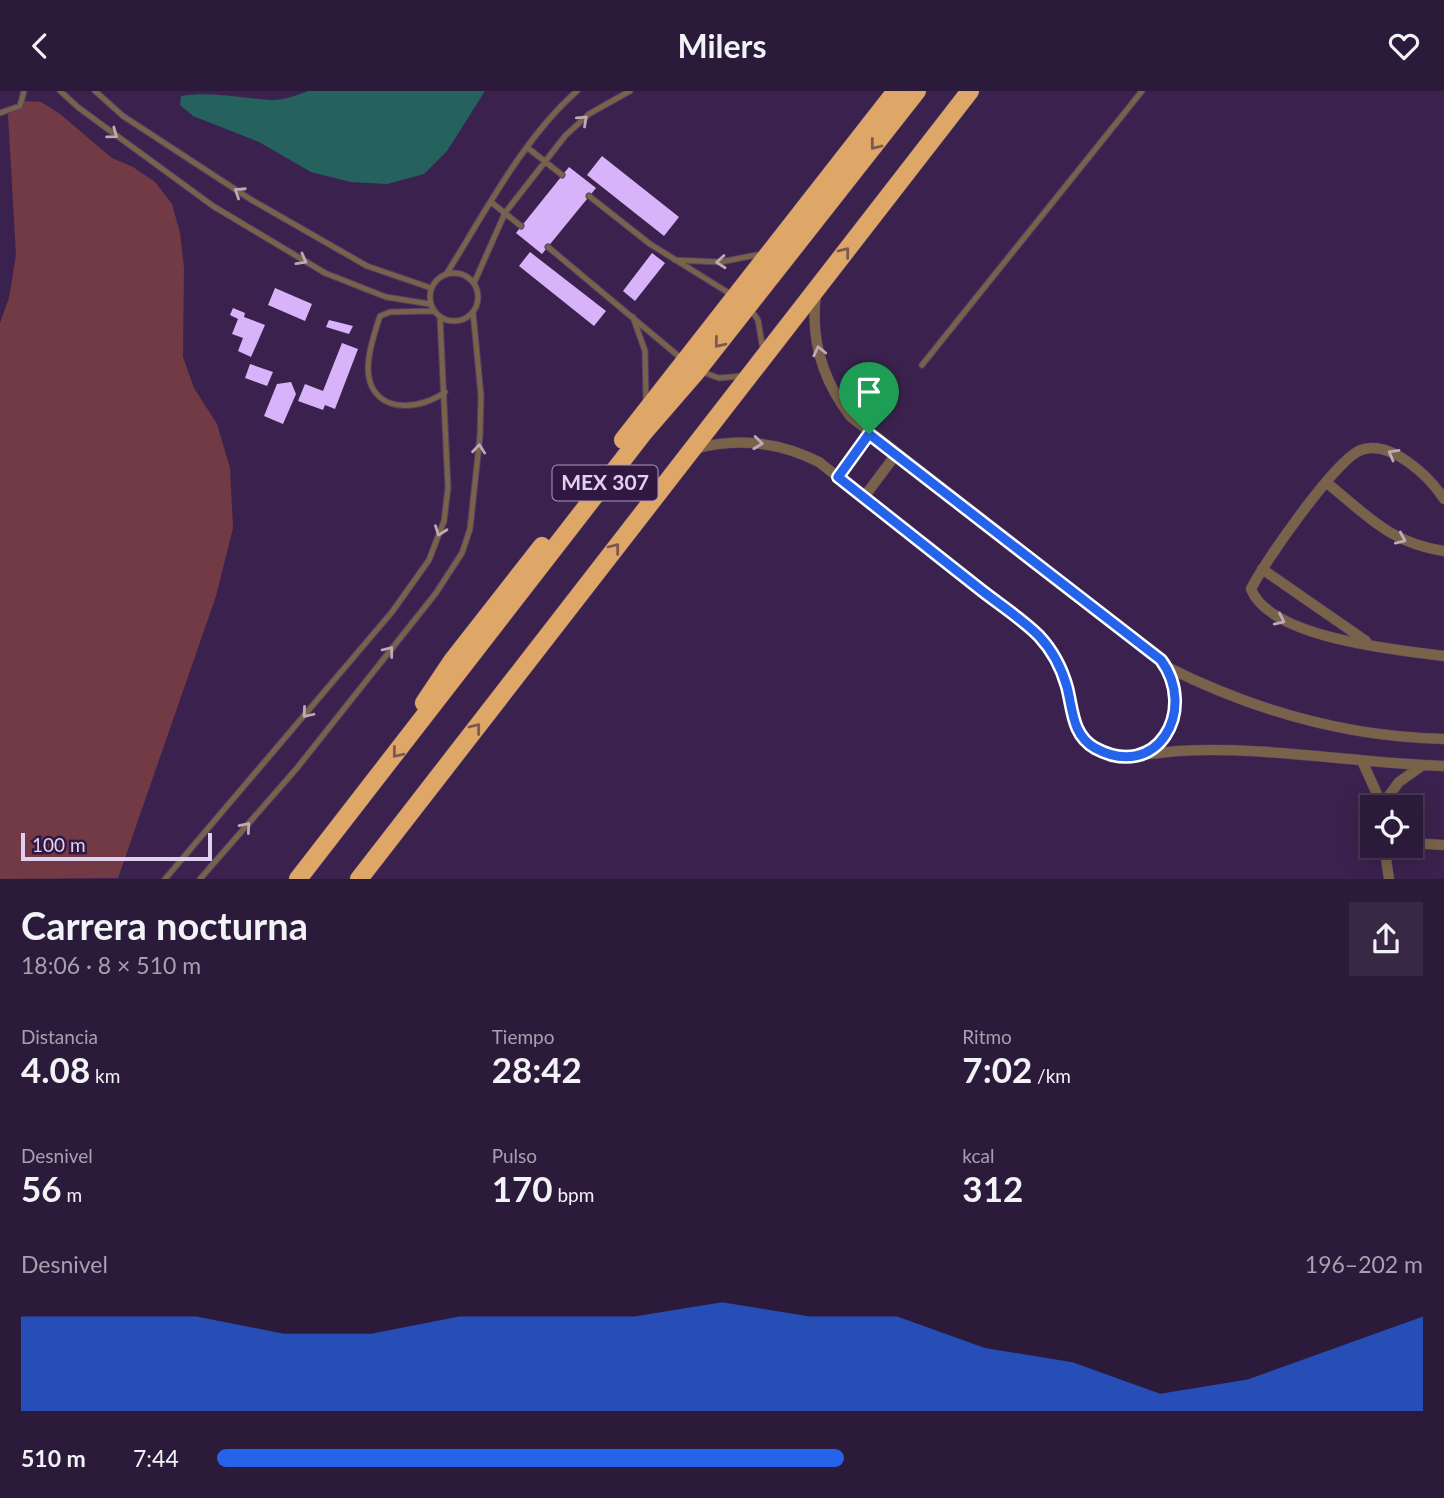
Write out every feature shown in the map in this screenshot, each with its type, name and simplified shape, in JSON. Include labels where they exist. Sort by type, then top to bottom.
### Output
[{"type":"highway","points":[[742,301],[769,252],[895,91]]},
{"type":"highway","points":[[418,727],[425,702],[441,675],[645,412],[691,366],[917,91]]},
{"type":"highway","name":"MEX 307","points":[[359,879],[970,91]]},
{"type":"highway","name":"MEX 307","points":[[298,879],[645,431],[691,366]]},
{"type":"street","points":[[817,288],[815,331],[826,376],[841,404],[869,434],[1154,653],[1167,667],[1228,696],[1292,717],[1363,731],[1444,739]]},
{"type":"street","points":[[838,477],[869,434]]},
{"type":"street","points":[[691,450],[726,443],[769,444],[806,455],[838,477],[1038,635],[1059,667],[1073,719],[1088,743],[1105,752],[1139,754],[1244,750],[1444,766]]},
{"type":"street","points":[[1444,499],[1408,463],[1381,448],[1359,450],[1327,483],[1262,569],[1251,589],[1255,602],[1267,613],[1307,631],[1372,645],[1444,656]]},
{"type":"street","points":[[864,497],[897,453]]},
{"type":"street","points":[[1327,483],[1388,533],[1414,545],[1444,551]]},
{"type":"street","points":[[1262,569],[1372,645]]},
{"type":"street","points":[[1139,754],[1160,742],[1174,718],[1176,696],[1167,667]]},
{"type":"street","points":[[1362,761],[1377,795]]},
{"type":"street","points":[[1390,795],[1399,782],[1423,765]]},
{"type":"street","points":[[1423,844],[1444,845]]},
{"type":"street","points":[[1386,858],[1389,879]]},
{"type":"lane","points":[[0,113],[20,106],[23,91]]},
{"type":"lane","points":[[60,91],[79,109],[213,206],[269,242],[325,273],[386,297],[430,304]]},
{"type":"lane","points":[[95,91],[122,116],[250,199],[368,266],[431,288]]},
{"type":"lane","points":[[474,312],[461,320],[440,317],[430,304],[431,288],[447,273],[528,149],[577,91]]},
{"type":"lane","points":[[474,283],[505,213],[565,136],[589,114],[630,91]]},
{"type":"lane","points":[[922,365],[1142,91]]},
{"type":"lane","points":[[528,149],[562,175]]},
{"type":"lane","points":[[589,197],[673,260],[742,301],[758,320],[764,356]]},
{"type":"lane","points":[[491,202],[521,226]]},
{"type":"lane","points":[[548,247],[691,366],[719,378],[750,375]]},
{"type":"lane","points":[[673,260],[720,262],[769,252]]},
{"type":"lane","points":[[200,879],[305,757],[436,593],[462,553],[470,529],[480,436],[480,372],[474,312],[479,297],[474,283],[463,274],[447,273]]},
{"type":"lane","points":[[434,311],[390,312],[380,316],[368,368],[370,382],[378,395],[393,404],[413,406],[431,403],[445,392]]},
{"type":"lane","points":[[631,314],[647,364],[645,412]]},
{"type":"lane","points":[[165,879],[392,612],[429,560],[444,521],[448,488],[440,317]]},
{"type":"shaded area","points":[[308,91],[485,91],[447,151],[424,174],[387,184],[351,182],[311,172],[259,142],[193,116],[180,105],[181,96],[214,95],[275,100]]},
{"type":"shaded area","points":[[25,101],[41,102],[60,114],[112,158],[133,167],[155,182],[172,204],[180,233],[184,268],[183,357],[194,388],[217,424],[230,468],[233,528],[216,596],[118,878],[0,879],[0,323],[9,298],[16,255],[8,115],[13,105]]},
{"type":"building","points":[[602,156],[679,217],[664,236],[587,175]]},
{"type":"building","points":[[569,167],[596,188],[542,254],[516,233]]},
{"type":"building","points":[[530,252],[606,311],[594,326],[519,266]]},
{"type":"building","points":[[652,253],[665,263],[635,301],[623,291]]},
{"type":"building","points":[[275,288],[312,304],[305,321],[268,305]]},
{"type":"building","points":[[233,308],[245,313],[244,317],[265,325],[251,357],[238,351],[243,338],[232,334],[238,319],[230,315]]},
{"type":"building","points":[[329,320],[353,326],[349,334],[326,327]]},
{"type":"building","points":[[342,343],[358,349],[335,409],[325,405],[323,410],[298,401],[305,384],[323,391]]},
{"type":"building","points":[[250,364],[273,372],[267,386],[245,378]]},
{"type":"building","points":[[291,382],[296,394],[283,424],[264,416],[277,384]]},
{"type":"route","points":[[869,434],[897,453],[1161,660],[1174,685],[1176,707],[1170,728],[1160,742],[1147,752],[1131,756],[1105,752],[1088,743],[1073,719],[1066,685],[1056,660],[1038,635],[838,477],[869,434]]}]
